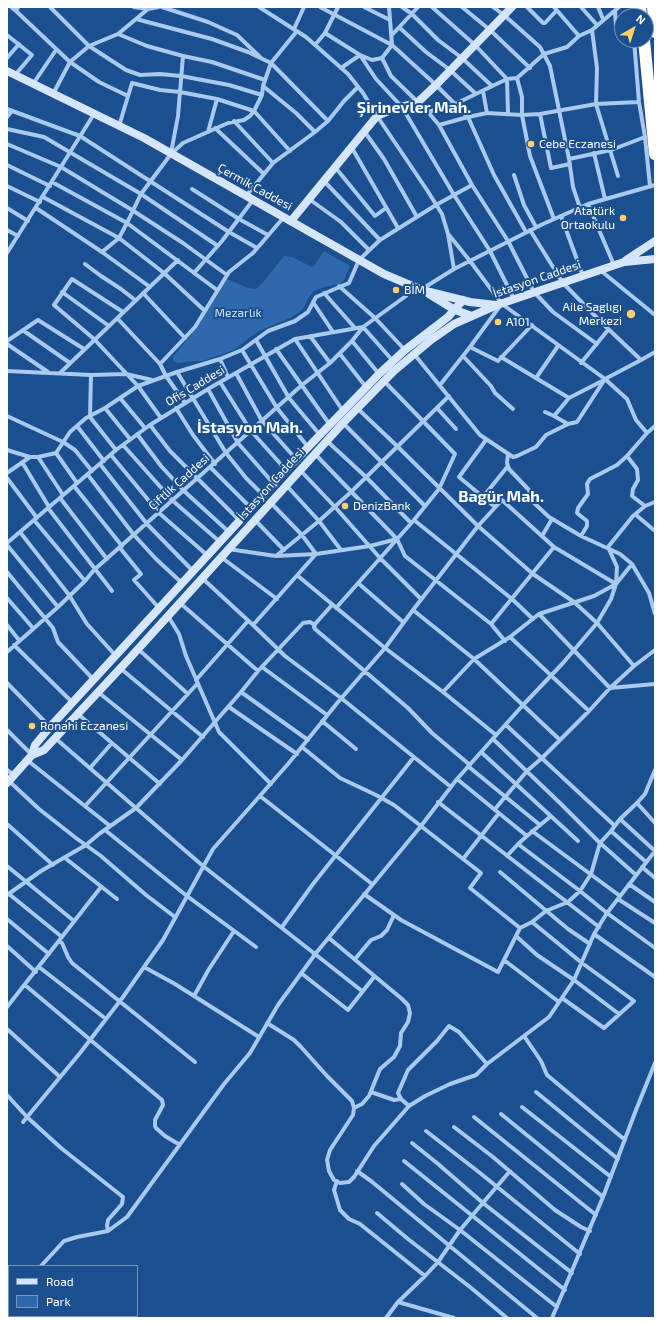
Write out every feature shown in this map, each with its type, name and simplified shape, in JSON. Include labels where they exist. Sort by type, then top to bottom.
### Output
[{"type":"highway","points":[[653,7],[655,32]]},
{"type":"highway","points":[[645,48],[655,154]]},
{"type":"main road","points":[[287,219],[309,199],[324,182],[377,116],[418,102],[512,7]]},
{"type":"main road","name":"Çermik Caddesi","points":[[7,71],[119,126],[384,274],[422,290],[462,300],[499,304]]},
{"type":"main road","points":[[624,262],[655,241]]},
{"type":"main road","points":[[624,262],[655,259]]},
{"type":"main road","name":"İstasyon Caddesi","points":[[10,779],[30,758],[44,750],[78,714],[270,502],[343,424],[381,378],[444,330],[459,322],[499,304],[624,262]]},
{"type":"main road","points":[[422,290],[455,310],[472,316]]},
{"type":"main road","points":[[30,758],[35,745],[50,727],[296,459],[366,387],[381,378],[393,361],[442,322],[455,310],[462,300]]},
{"type":"street","points":[[11,7],[17,9],[56,50],[70,62],[99,82],[128,96]]},
{"type":"street","points":[[50,7],[89,46],[126,70],[140,75],[160,74],[181,76],[229,85],[262,94]]},
{"type":"street","points":[[134,7],[148,9],[160,7],[208,22],[237,35],[263,60]]},
{"type":"street","points":[[259,7],[306,37],[341,68],[358,87],[411,164],[442,214],[448,234],[454,269]]},
{"type":"street","points":[[102,252],[119,238],[141,194],[171,154],[183,143],[215,128],[228,123],[244,120],[250,116],[262,94],[263,86],[271,64],[295,30],[304,7]]},
{"type":"street","points":[[320,7],[392,45],[436,85],[468,117],[494,175],[528,231],[563,283],[608,330],[641,360]]},
{"type":"street","points":[[315,45],[325,32],[338,7]]},
{"type":"street","points":[[364,7],[390,20]]},
{"type":"street","points":[[325,32],[360,56],[372,60],[382,58],[392,45],[389,7]]},
{"type":"street","points":[[402,7],[412,14],[438,40],[462,58],[492,86]]},
{"type":"street","points":[[391,36],[418,7]]},
{"type":"street","points":[[432,7],[475,45],[507,79],[508,114]]},
{"type":"street","points":[[462,7],[490,30],[530,68]]},
{"type":"street","points":[[493,7],[540,47],[550,66],[560,111],[572,186],[580,208]]},
{"type":"street","points":[[527,7],[540,21],[545,23],[556,8],[579,36]]},
{"type":"street","points":[[581,7],[597,25]]},
{"type":"street","points":[[598,7],[603,19]]},
{"type":"street","points":[[53,94],[70,62],[89,46],[118,34],[148,9]]},
{"type":"street","points":[[428,112],[455,104],[507,79],[517,78],[544,54],[567,47],[579,36],[592,30],[603,19],[614,12]]},
{"type":"street","points":[[136,19],[212,39],[248,52],[271,64],[328,121]]},
{"type":"street","points":[[400,28],[476,94]]},
{"type":"street","points":[[592,30],[597,68],[596,104],[618,176]]},
{"type":"street","points":[[7,34],[32,55],[15,75]]},
{"type":"street","points":[[118,34],[148,46],[183,56],[212,62],[266,80]]},
{"type":"street","points":[[7,58],[19,44]]},
{"type":"street","points":[[635,48],[639,102],[650,186]]},
{"type":"street","points":[[33,84],[56,50]]},
{"type":"street","points":[[171,154],[178,116],[183,56]]},
{"type":"street","points":[[341,68],[360,56]]},
{"type":"street","points":[[360,56],[376,79],[402,107],[454,195],[490,251],[514,299]]},
{"type":"street","points":[[382,58],[391,76],[428,112],[439,125],[472,185],[508,241],[534,292],[553,312],[597,344]]},
{"type":"street","points":[[517,78],[522,97],[522,115],[530,156],[554,219]]},
{"type":"street","points":[[119,126],[132,83],[160,90],[217,99],[254,111],[290,151]]},
{"type":"street","points":[[263,86],[296,113],[315,132]]},
{"type":"street","points":[[194,273],[239,219],[249,198],[264,174],[273,163],[328,121],[344,101],[358,87]]},
{"type":"street","points":[[484,91],[487,113]]},
{"type":"street","points":[[208,132],[217,99]]},
{"type":"street","points":[[439,125],[487,113],[522,115],[540,114],[596,104],[639,102]]},
{"type":"street","points":[[7,109],[80,136],[229,232],[257,248]]},
{"type":"street","points":[[7,117],[12,111]]},
{"type":"street","points":[[7,253],[94,114]]},
{"type":"street","points":[[540,114],[551,168],[594,153],[610,150],[644,137]]},
{"type":"street","points":[[234,122],[273,163]]},
{"type":"street","points":[[215,128],[264,174]]},
{"type":"street","points":[[7,129],[44,137],[141,194],[218,246]]},
{"type":"street","points":[[364,131],[384,160],[417,217]]},
{"type":"street","points":[[7,144],[62,167],[132,210],[227,275]]},
{"type":"street","points":[[351,147],[398,228]]},
{"type":"street","points":[[594,153],[605,199]]},
{"type":"street","points":[[7,165],[51,184],[127,223],[217,290]]},
{"type":"street","points":[[335,167],[375,216],[386,208]]},
{"type":"street","points":[[514,176],[524,205],[536,227]]},
{"type":"street","points":[[324,182],[380,240]]},
{"type":"street","points":[[7,450],[30,457],[38,457],[56,453],[70,432],[77,426],[138,386],[220,359],[242,350],[268,331],[295,322],[308,312],[316,297],[349,283],[359,260],[380,240],[436,205],[472,185]]},
{"type":"street","points":[[422,290],[454,269],[536,227],[588,204],[655,185]]},
{"type":"street","points":[[7,186],[40,202]]},
{"type":"street","points":[[192,189],[239,219],[268,235]]},
{"type":"street","points":[[42,197],[119,238],[164,274],[205,311]]},
{"type":"street","points":[[309,199],[341,222],[369,250]]},
{"type":"street","points":[[588,204],[614,265]]},
{"type":"street","points":[[7,208],[28,221]]},
{"type":"street","points":[[36,208],[102,252],[150,287]]},
{"type":"street","points":[[561,216],[583,276]]},
{"type":"street","points":[[160,364],[195,327],[229,272],[253,253],[268,235],[287,219]]},
{"type":"street","points":[[7,230],[18,236]]},
{"type":"street","points":[[448,234],[470,261],[499,304],[532,325],[558,346],[605,379],[627,399],[636,420],[647,433]]},
{"type":"street","points":[[60,373],[178,260]]},
{"type":"street","points":[[85,264],[135,300]]},
{"type":"street","points":[[600,270],[655,315]]},
{"type":"street","points":[[123,312],[72,279],[54,305],[94,339],[138,386],[162,418]]},
{"type":"street","name":"Ofis Caddesi","points":[[8,541],[116,450],[145,428],[176,408],[295,339],[363,327],[406,296],[411,285]]},
{"type":"street","points":[[340,286],[375,318],[405,350]]},
{"type":"street","points":[[62,292],[109,326]]},
{"type":"street","points":[[144,293],[185,338]]},
{"type":"street","points":[[324,293],[355,328]]},
{"type":"street","points":[[313,302],[333,332]]},
{"type":"street","points":[[440,385],[470,348],[499,304]]},
{"type":"street","points":[[117,318],[160,364],[166,376],[185,403]]},
{"type":"street","points":[[49,372],[7,343],[38,320],[84,349]]},
{"type":"street","points":[[470,348],[495,361],[498,361],[532,325]]},
{"type":"street","points":[[363,327],[393,361]]},
{"type":"street","name":"Çiftlik Caddesi","points":[[7,652],[85,581],[94,570],[302,385],[340,354],[363,327]]},
{"type":"street","points":[[581,363],[608,330]]},
{"type":"street","points":[[24,331],[70,363]]},
{"type":"street","points":[[310,336],[330,363]]},
{"type":"street","points":[[295,339],[343,411]]},
{"type":"street","points":[[256,340],[288,398],[320,435]]},
{"type":"street","points":[[336,608],[426,506],[439,489],[455,454],[381,378],[352,341]]},
{"type":"street","points":[[536,378],[558,346]]},
{"type":"street","points":[[242,350],[277,408],[308,447]]},
{"type":"street","points":[[276,350],[330,425]]},
{"type":"street","points":[[554,416],[569,398],[655,352]]},
{"type":"street","points":[[414,353],[480,435],[513,457],[536,447],[546,435],[568,424],[576,422],[605,379]]},
{"type":"street","points":[[340,354],[366,387]]},
{"type":"street","points":[[463,356],[491,386],[495,393],[513,409]]},
{"type":"street","points":[[501,357],[569,398]]},
{"type":"street","points":[[220,359],[228,377]]},
{"type":"street","points":[[7,370],[91,375],[126,374],[153,380]]},
{"type":"street","points":[[177,372],[226,453],[246,478],[263,495]]},
{"type":"street","points":[[236,373],[262,421],[296,459]]},
{"type":"street","points":[[91,375],[90,417],[116,450]]},
{"type":"street","points":[[220,382],[251,431],[286,470]]},
{"type":"street","points":[[208,389],[238,443],[274,483]]},
{"type":"street","points":[[276,556],[335,507],[449,396]]},
{"type":"street","points":[[120,398],[145,428]]},
{"type":"street","points":[[105,408],[130,439]]},
{"type":"street","points":[[176,408],[214,464]]},
{"type":"street","points":[[357,408],[478,526],[533,574],[574,602],[597,623],[634,666]]},
{"type":"street","points":[[437,408],[456,429]]},
{"type":"street","points":[[545,412],[568,424]]},
{"type":"street","points":[[7,416],[63,442],[75,450],[92,471]]},
{"type":"street","points":[[343,424],[426,506]]},
{"type":"street","points":[[150,425],[170,451],[240,521]]},
{"type":"street","points":[[77,426],[147,524],[193,571]]},
{"type":"street","points":[[581,536],[587,526],[587,522],[577,513],[578,508],[588,494],[587,484],[590,479],[617,465],[655,426]]},
{"type":"street","points":[[137,434],[161,466],[184,491],[229,532]]},
{"type":"street","points":[[327,440],[413,521],[512,599],[533,619]]},
{"type":"street","points":[[486,440],[459,477],[496,507]]},
{"type":"street","points":[[123,445],[173,501],[220,542]]},
{"type":"street","points":[[56,453],[76,484],[141,574],[134,580],[159,608]]},
{"type":"street","points":[[111,454],[159,513],[208,556]]},
{"type":"street","points":[[315,454],[397,539],[405,556],[491,624],[505,641]]},
{"type":"street","points":[[508,454],[509,469],[529,490],[532,502],[552,519],[581,536],[608,547],[620,554],[632,564],[653,596],[655,614]]},
{"type":"street","points":[[627,456],[637,469],[638,480],[633,489],[632,496],[645,506]]},
{"type":"street","points":[[7,472],[30,457]]},
{"type":"street","points":[[38,457],[62,497],[107,560]]},
{"type":"street","points":[[22,462],[48,508],[94,570],[112,591]]},
{"type":"street","points":[[484,497],[508,466]]},
{"type":"street","points":[[210,467],[251,508]]},
{"type":"street","points":[[300,470],[380,558],[421,599]]},
{"type":"street","points":[[88,474],[134,535],[156,560],[182,583]]},
{"type":"street","points":[[7,478],[35,519],[85,581]]},
{"type":"street","points":[[286,485],[319,521],[341,550]]},
{"type":"street","points":[[23,1122],[120,1002],[144,968],[163,940],[213,849],[297,754],[341,698],[385,648],[403,622],[478,526],[502,500],[554,547],[616,584]]},
{"type":"street","points":[[270,502],[302,535],[316,554]]},
{"type":"street","points":[[608,547],[633,516],[645,506],[655,502]]},
{"type":"street","points":[[636,515],[655,531]]},
{"type":"street","points":[[542,536],[552,519]]},
{"type":"street","points":[[254,520],[284,550]]},
{"type":"street","points":[[20,532],[69,595],[87,624],[116,656]]},
{"type":"street","points":[[228,549],[276,556],[316,554],[370,546],[397,539]]},
{"type":"street","points":[[8,541],[58,606]]},
{"type":"street","points":[[491,624],[554,547]]},
{"type":"street","points":[[42,1265],[64,1241],[77,1236],[108,1231],[127,1217],[224,1084],[250,1053],[278,1005],[300,973],[421,826],[457,779],[523,705],[575,650],[597,623],[611,599],[616,584],[617,567],[608,547]]},
{"type":"street","points":[[253,625],[316,554]]},
{"type":"street","points":[[221,557],[277,599]]},
{"type":"street","points":[[443,692],[474,659],[510,638],[539,614],[594,596],[616,584],[632,564]]},
{"type":"street","points":[[7,572],[53,628],[58,642],[94,680]]},
{"type":"street","points":[[298,576],[385,648],[443,692],[495,737],[600,843],[636,875]]},
{"type":"street","points":[[202,578],[278,650],[341,698],[451,787]]},
{"type":"street","points":[[358,583],[403,622]]},
{"type":"street","points":[[7,598],[33,628]]},
{"type":"street","points":[[180,602],[228,645],[327,715]]},
{"type":"street","points":[[315,625],[332,604]]},
{"type":"street","points":[[413,610],[474,659],[560,740]]},
{"type":"street","points":[[539,614],[610,688]]},
{"type":"street","points":[[168,615],[179,634],[186,656],[219,732],[271,784]]},
{"type":"street","points":[[85,806],[188,694],[248,621]]},
{"type":"street","points":[[62,937],[8,894],[86,845],[136,808],[203,737],[260,669],[303,623],[310,622],[315,625],[316,629],[408,708],[432,733],[469,766],[540,825]]},
{"type":"street","points":[[7,625],[19,640]]},
{"type":"street","points":[[510,638],[589,712]]},
{"type":"street","points":[[14,645],[73,703]]},
{"type":"street","points":[[138,649],[188,694]]},
{"type":"street","points":[[495,809],[527,771],[589,712],[610,688],[634,666],[655,650]]},
{"type":"street","points":[[120,668],[203,737]]},
{"type":"street","points":[[7,683],[50,727]]},
{"type":"street","points":[[610,688],[655,684]]},
{"type":"street","points":[[98,692],[182,760]]},
{"type":"street","points":[[241,692],[308,740]]},
{"type":"street","points":[[229,707],[297,754]]},
{"type":"street","points":[[78,714],[160,784]]},
{"type":"street","points":[[322,722],[356,750]]},
{"type":"street","points":[[506,725],[615,826]]},
{"type":"street","points":[[7,730],[30,758],[110,826]]},
{"type":"street","points":[[54,738],[203,866],[316,953],[362,991]]},
{"type":"street","points":[[90,768],[112,743]]},
{"type":"street","points":[[302,747],[340,778],[394,805],[481,873],[470,888],[520,928]]},
{"type":"street","points":[[481,752],[578,841]]},
{"type":"street","points":[[282,927],[313,884],[414,757]]},
{"type":"street","points":[[7,770],[10,779],[39,809],[120,871],[175,917]]},
{"type":"street","points":[[364,894],[394,915],[498,972],[520,928],[532,922],[546,911],[568,902],[580,891],[591,874],[600,843],[620,819],[645,794],[655,770]]},
{"type":"street","points":[[457,779],[527,836]]},
{"type":"street","points":[[260,796],[372,884]]},
{"type":"street","points":[[438,802],[599,927]]},
{"type":"street","points":[[637,803],[655,823]]},
{"type":"street","points":[[463,859],[499,813]]},
{"type":"street","points":[[507,856],[532,831],[552,816]]},
{"type":"street","points":[[267,1023],[294,1040],[353,1104],[353,1115],[327,1156],[327,1163],[332,1178],[337,1182],[349,1182],[353,1179],[374,1146],[409,1106],[425,1096],[450,1084],[476,1075],[487,1064],[549,1017],[574,980],[594,934],[607,913],[655,851],[620,819]]},
{"type":"street","points":[[7,824],[53,865]]},
{"type":"street","points":[[105,830],[187,896],[256,947]]},
{"type":"street","points":[[532,831],[655,923]]},
{"type":"street","points":[[611,831],[646,862]]},
{"type":"street","points":[[518,844],[655,948]]},
{"type":"street","points":[[65,858],[117,899]]},
{"type":"street","points":[[7,866],[74,921]]},
{"type":"street","points":[[642,867],[655,878]]},
{"type":"street","points":[[500,872],[568,929],[590,944]]},
{"type":"street","points":[[629,884],[655,902]]},
{"type":"street","points":[[7,1007],[36,972],[101,887]]},
{"type":"street","points":[[355,959],[371,940],[381,936],[387,930],[394,915]]},
{"type":"street","points":[[7,919],[49,954]]},
{"type":"street","points":[[504,960],[560,1000],[604,1028],[634,1000],[582,963],[532,922]]},
{"type":"street","points":[[194,996],[209,969],[234,931]]},
{"type":"street","points":[[594,934],[655,977]]},
{"type":"street","points":[[516,936],[537,955],[574,980],[619,1014]]},
{"type":"street","points":[[329,938],[408,1005],[410,1013],[408,1022],[401,1033],[400,1046],[394,1057],[380,1069],[371,1092],[362,1104],[354,1108]]},
{"type":"street","points":[[59,941],[62,943],[70,962],[195,1062]]},
{"type":"street","points":[[7,946],[36,972]]},
{"type":"street","points":[[39,967],[106,1019]]},
{"type":"street","points":[[144,968],[194,996],[259,1037]]},
{"type":"street","points":[[300,973],[348,1010],[374,977]]},
{"type":"street","points":[[25,985],[162,1100],[163,1105],[155,1120],[155,1126],[165,1136],[180,1145]]},
{"type":"street","points":[[409,1106],[401,1099],[398,1093],[408,1070],[437,1041],[449,1026],[459,1032],[487,1064]]},
{"type":"street","points":[[7,1029],[60,1077]]},
{"type":"street","points":[[524,1036],[541,1061],[547,1075],[625,1140]]},
{"type":"street","points":[[552,1318],[590,1231],[655,1063]]},
{"type":"street","points":[[371,1092],[394,1100],[401,1099]]},
{"type":"street","points":[[536,1092],[618,1159]]},
{"type":"street","points":[[7,1095],[27,1117],[61,1148],[123,1197],[122,1204],[108,1220],[108,1231]]},
{"type":"street","points":[[522,1107],[611,1177]]},
{"type":"street","points":[[501,1114],[603,1197]]},
{"type":"street","points":[[474,1117],[596,1215]]},
{"type":"street","points":[[454,1127],[510,1171],[555,1210],[581,1227],[590,1231]]},
{"type":"street","points":[[426,1131],[480,1172],[496,1187],[580,1254]]},
{"type":"street","points":[[412,1143],[438,1163],[483,1203],[572,1273]]},
{"type":"street","points":[[404,1161],[564,1290]]},
{"type":"street","points":[[386,1318],[398,1302],[438,1262],[460,1230],[510,1171]]},
{"type":"street","points":[[357,1172],[371,1181],[537,1318]]},
{"type":"street","points":[[337,1182],[334,1190],[340,1210],[349,1219],[360,1224],[425,1276]]},
{"type":"street","points":[[402,1184],[424,1204],[460,1230],[557,1307]]},
{"type":"street","points":[[377,1213],[507,1318]]},
{"type":"street","points":[[398,1302],[454,1318]]},
{"type":"green space","name":"Mezarlık","points":[[324,251],[350,266],[344,280],[340,284],[327,286],[314,291],[303,309],[298,313],[290,318],[261,330],[234,350],[203,361],[178,363],[173,361],[173,357],[198,326],[227,279],[248,288],[256,289],[284,256],[292,257],[312,267]]},
{"type":"place","name":"Cebe Eczanesi","points":[[531,144]]},
{"type":"place","name":"Atatürk Ortaokulu","points":[[623,218]]},
{"type":"place","name":"BİM","points":[[396,290]]},
{"type":"place","name":"Aile Saglıgı Merkezi","points":[[631,314]]},
{"type":"place","name":"A101","points":[[498,322]]},
{"type":"place","name":"DenizBank","points":[[345,506]]},
{"type":"place","name":"Ronahi Eczanesi","points":[[32,726]]},
{"type":"district","name":"Şirinevler Mah.","points":[[414,108]]},
{"type":"district","name":"İstasyon Mah.","points":[[250,428]]},
{"type":"district","name":"Bagür Mah.","points":[[501,497]]}]
